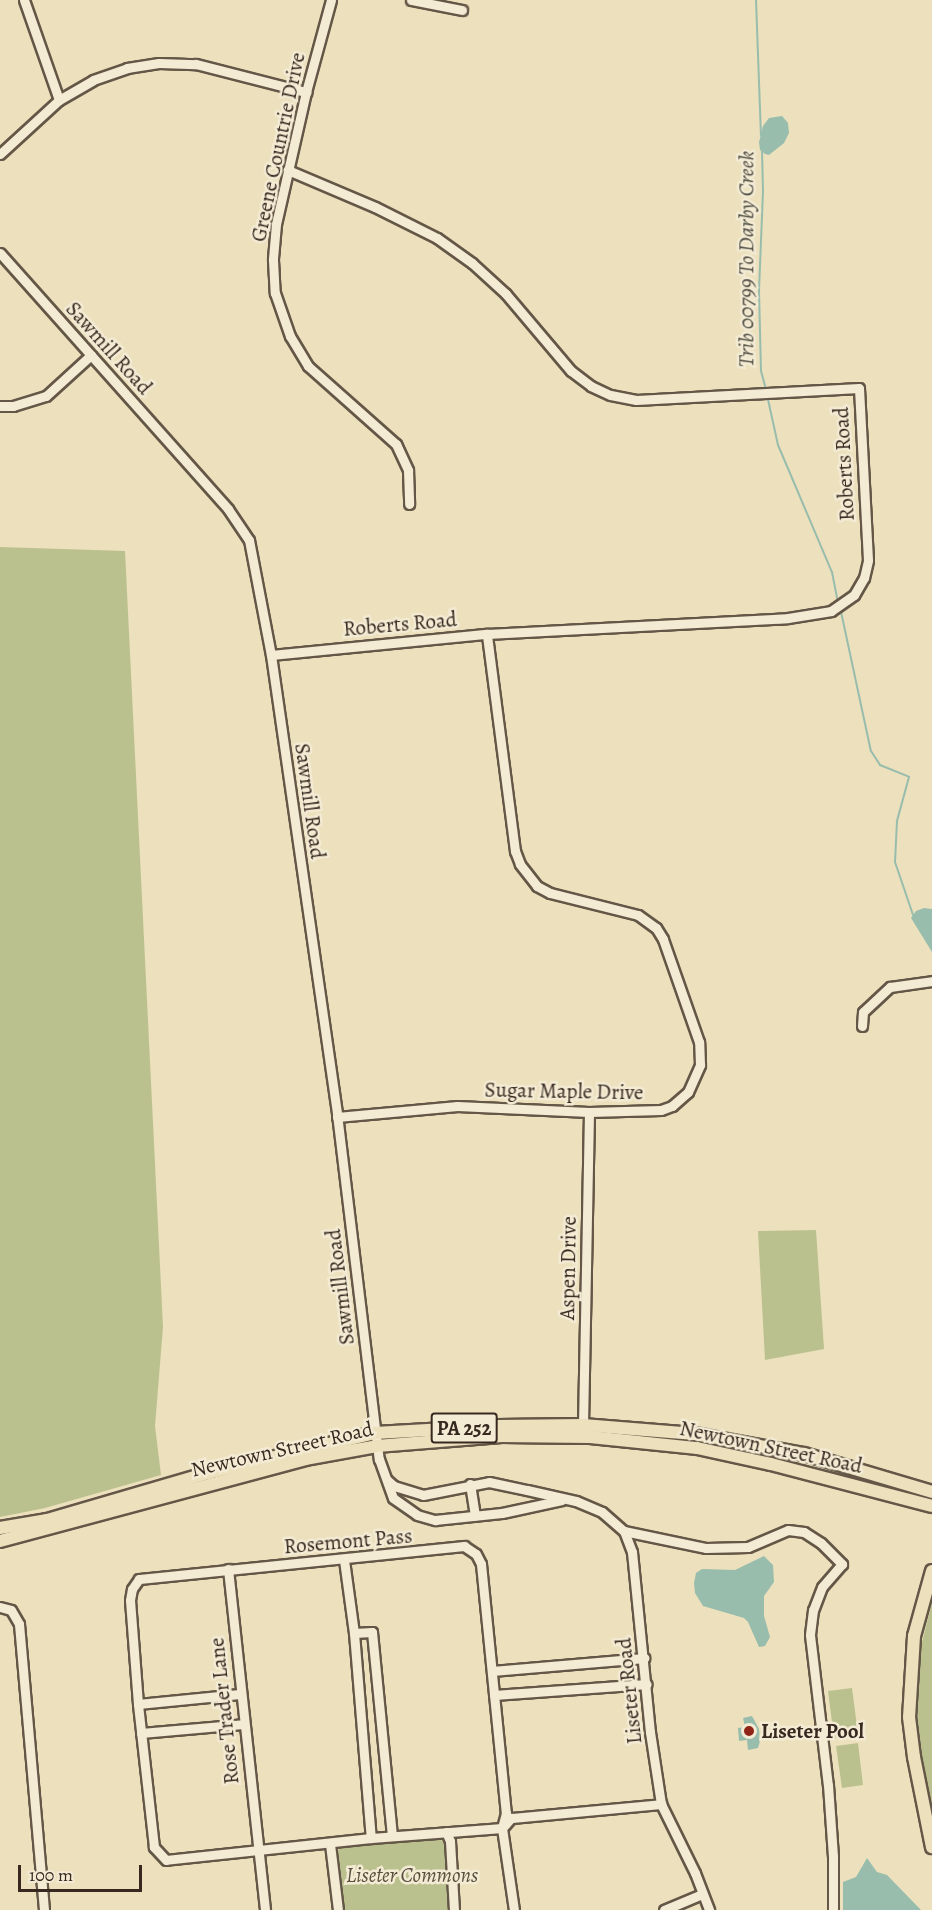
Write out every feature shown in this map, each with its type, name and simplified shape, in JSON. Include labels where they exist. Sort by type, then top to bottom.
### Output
[{"type":"main road","name":"Newtown Street Road","points":[[0,1528],[47,1520],[208,1473],[376,1439],[498,1426],[583,1425],[695,1434],[804,1454],[932,1492]]},
{"type":"main road","name":"Newtown Street Road","points":[[0,1540],[38,1533],[376,1439],[502,1436],[590,1437],[697,1448],[768,1463],[932,1506]]},
{"type":"main road","points":[[768,1463],[769,1447]]},
{"type":"main road","points":[[932,1571],[914,1636],[909,1717],[914,1757],[932,1846]]},
{"type":"street","points":[[24,0],[59,100]]},
{"type":"street","name":"Greene Countrie Drive","points":[[331,0],[306,92],[276,224],[273,260],[275,293],[282,317],[298,352],[308,366],[396,444],[408,470],[409,504]]},
{"type":"street","points":[[411,0],[462,10]]},
{"type":"street","points":[[0,154],[59,100],[93,80],[112,73],[159,63],[196,64],[306,92]]},
{"type":"street","name":"Roberts Road","points":[[271,655],[487,634],[788,618],[831,611],[854,595],[864,578],[868,560],[859,388],[636,400],[610,395],[591,386],[571,371],[512,299],[472,263],[437,238],[375,207],[288,170]]},
{"type":"street","name":"Sawmill Road","points":[[0,253],[244,530],[251,550],[271,655],[337,1117],[376,1439]]},
{"type":"street","points":[[0,406],[13,406],[46,396],[91,355]]},
{"type":"street","name":"Sugar Maple Drive","points":[[337,1117],[457,1106],[589,1112],[652,1112],[672,1106],[687,1092],[697,1075],[700,1065],[699,1042],[663,939],[656,928],[638,915],[550,893],[537,886],[520,864],[515,851],[487,634]]},
{"type":"street","points":[[862,1026],[863,1012],[890,987],[932,981]]},
{"type":"street","name":"Aspen Drive","points":[[583,1425],[589,1112]]},
{"type":"street","points":[[376,1439],[385,1479],[393,1498],[417,1515],[435,1520],[475,1516],[562,1500]]},
{"type":"street","points":[[385,1479],[394,1486],[423,1494],[489,1482],[562,1500],[576,1501],[602,1512],[624,1531],[706,1548],[748,1547],[788,1530],[804,1532],[821,1543],[842,1564],[822,1587],[813,1610],[810,1635],[828,1785],[833,1857],[833,1910]]},
{"type":"street","points":[[470,1485],[475,1516]]},
{"type":"street","name":"Liseter Road","points":[[624,1531],[632,1552],[650,1732],[661,1804],[710,1910]]},
{"type":"street","name":"Rosemont Pass","points":[[259,1850],[166,1860],[154,1847],[138,1704],[130,1600],[132,1589],[139,1579],[344,1560],[464,1546],[476,1554],[481,1564],[506,1813],[502,1828],[514,1910]]},
{"type":"street","points":[[344,1560],[354,1634],[371,1838]]},
{"type":"street","name":"Rose Trader Lane","points":[[228,1569],[243,1724],[265,1910]]},
{"type":"street","points":[[0,1607],[10,1610],[20,1624],[44,1910]]},
{"type":"street","points":[[354,1634],[372,1632],[393,1836]]},
{"type":"street","points":[[492,1671],[644,1658]]},
{"type":"street","points":[[494,1695],[647,1684]]},
{"type":"street","points":[[138,1704],[240,1694]]},
{"type":"street","points":[[360,1702],[378,1699]]},
{"type":"street","points":[[141,1733],[243,1724]]},
{"type":"street","points":[[259,1850],[393,1836],[502,1828],[511,1818],[661,1804]]},
{"type":"street","points":[[446,1832],[450,1841],[454,1910]]},
{"type":"street","points":[[330,1844],[338,1910]]},
{"type":"street","points":[[664,1910],[702,1894]]},
{"type":"green space","points":[[0,547],[125,551],[163,1327],[155,1426],[161,1475],[45,1508],[0,1517]]},
{"type":"green space","points":[[816,1230],[824,1349],[765,1360],[758,1231]]},
{"type":"green space","points":[[932,1603],[932,1814],[914,1732],[921,1646]]},
{"type":"green space","points":[[852,1688],[858,1734],[834,1738],[828,1691]]},
{"type":"green space","points":[[858,1743],[863,1785],[842,1788],[836,1746]]},
{"type":"green space","name":"Liseter Commons","points":[[426,1838],[441,1840],[445,1845],[450,1910],[342,1910],[336,1853],[339,1849],[344,1846]]},
{"type":"shaded area","points":[[782,116],[788,123],[789,133],[784,143],[769,155],[765,154],[760,150],[759,142],[763,126],[769,118]]},
{"type":"shaded area","points":[[924,908],[932,909],[932,952],[911,918],[916,911]]},
{"type":"shaded area","points":[[764,1556],[773,1565],[774,1582],[764,1596],[764,1616],[770,1637],[765,1646],[759,1647],[744,1618],[703,1606],[695,1593],[694,1583],[696,1573],[702,1569],[735,1570]]},
{"type":"shaded area","name":"Liseter Pool","points":[[752,1716],[759,1729],[760,1741],[758,1748],[748,1750],[747,1740],[739,1741],[738,1728],[745,1727],[743,1718]]},
{"type":"shaded area","points":[[867,1858],[877,1872],[887,1875],[921,1910],[843,1910],[843,1882],[856,1877]]},
{"type":"waterway","name":"Trib 00799 To Darby Creek","points":[[756,0],[761,135]]},
{"type":"waterway","name":"Trib 00799 To Darby Creek","points":[[762,150],[763,191],[759,290],[761,371],[766,390]]},
{"type":"waterway","name":"Trib 00799 To Darby Creek","points":[[767,395],[778,445],[832,572],[838,602]]},
{"type":"waterway","name":"Trib 00799 To Darby Creek","points":[[840,607],[871,751],[880,765],[909,777],[897,821],[895,862],[913,915]]},
{"type":"place","name":"Liseter Pool","points":[[749,1731]]}]
